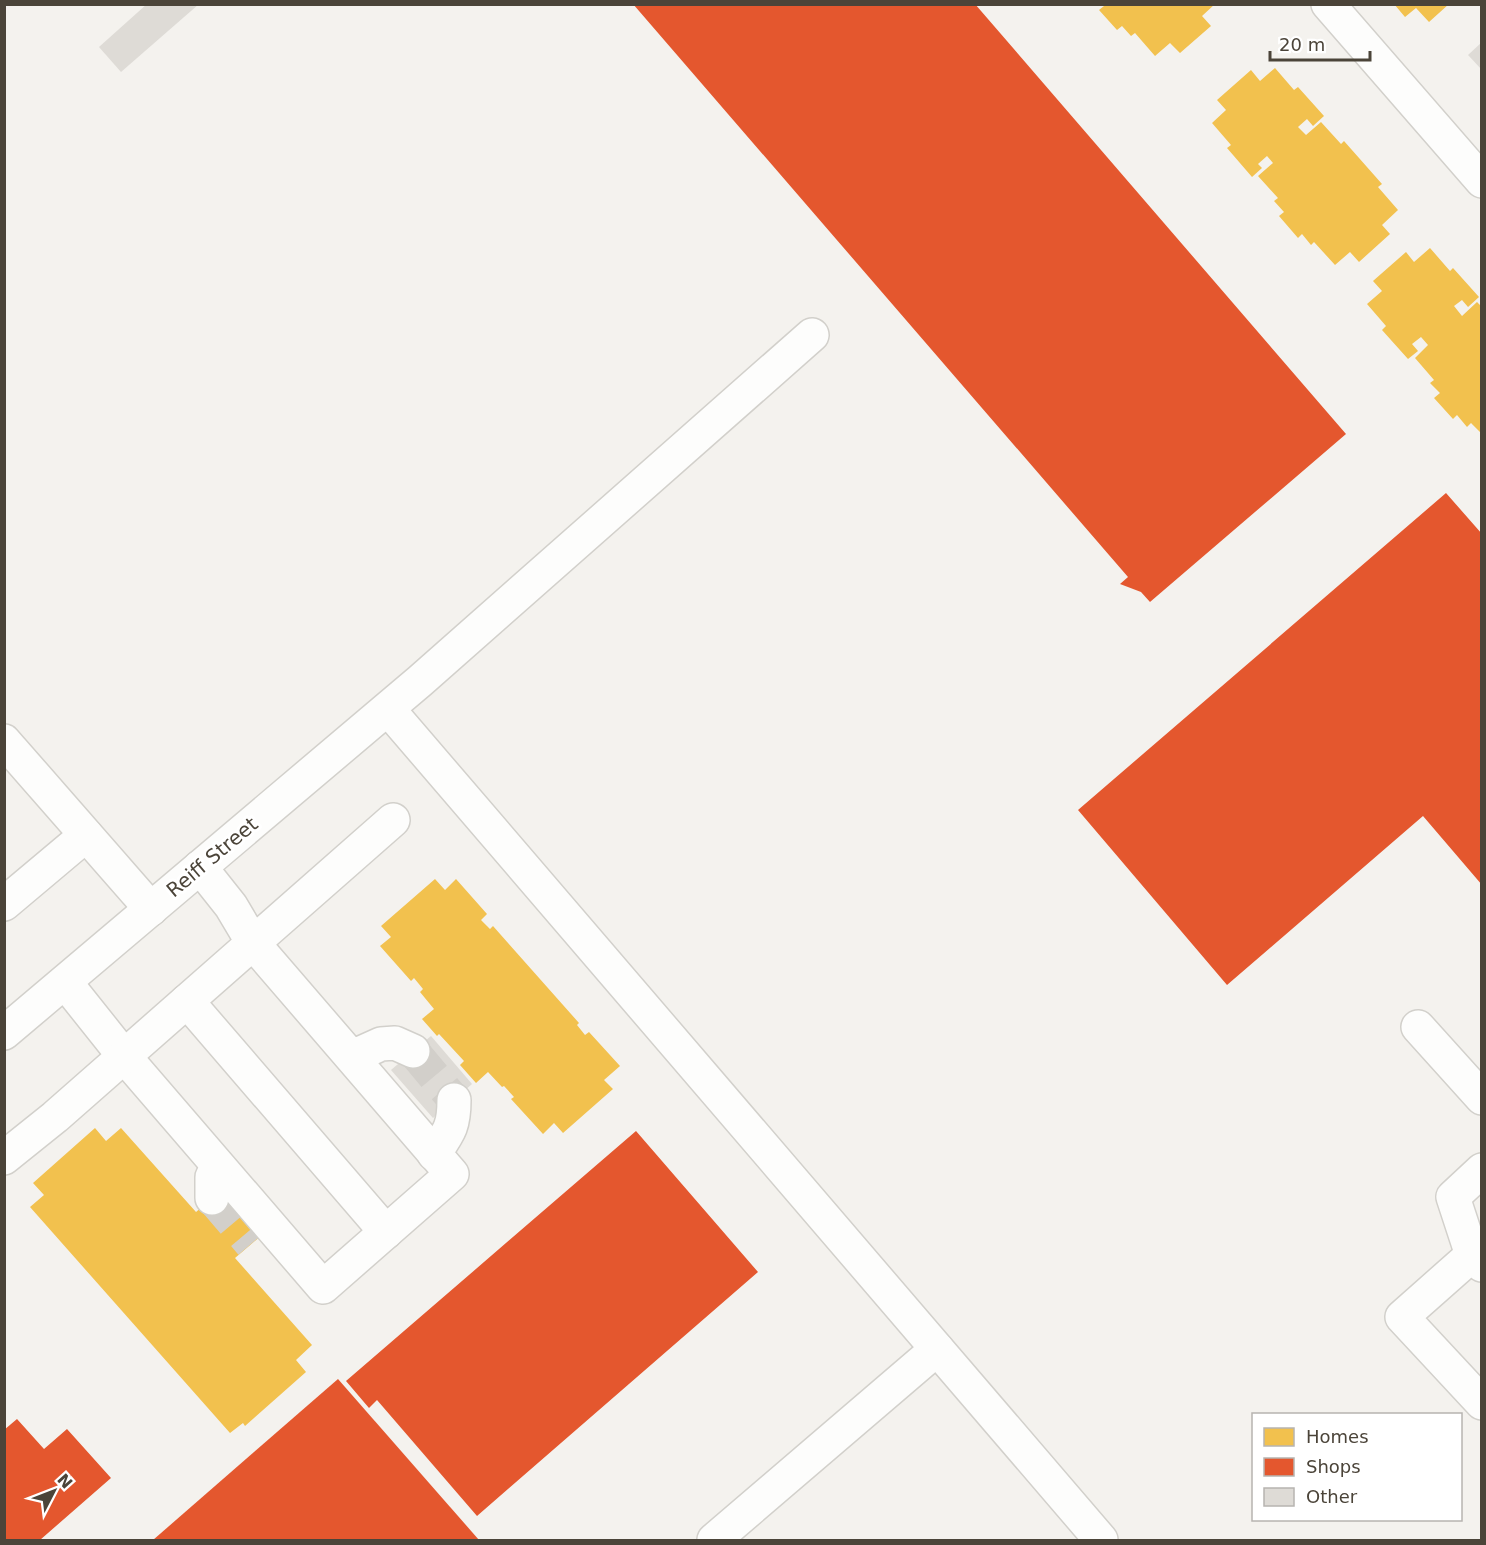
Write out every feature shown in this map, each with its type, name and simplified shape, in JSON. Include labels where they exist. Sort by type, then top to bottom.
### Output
[{"type":"street","points":[[1328,4],[1482,181]]},
{"type":"street","name":"Reiff Street","points":[[4,1033],[388,709],[812,335]]},
{"type":"street","points":[[388,709],[1101,1540]]},
{"type":"street","points":[[4,741],[151,909]]},
{"type":"street","points":[[4,1158],[55,1117],[393,820]]},
{"type":"street","points":[[4,904],[86,835]]},
{"type":"street","points":[[65,982],[124,1056],[218,1166],[267,1242],[323,1287],[452,1174],[253,943],[231,906],[200,867]]},
{"type":"street","points":[[187,1001],[386,1232]]},
{"type":"street","points":[[1418,1027],[1482,1098]]},
{"type":"street","points":[[352,1058],[381,1044],[395,1043],[413,1051]]},
{"type":"street","points":[[434,1154],[449,1132],[454,1118],[454,1100]]},
{"type":"street","points":[[212,1198],[212,1177],[218,1166]]},
{"type":"street","points":[[1482,1170],[1453,1197],[1477,1260],[1402,1317],[1482,1403]]},
{"type":"street","points":[[714,1540],[937,1349]]},
{"type":"building: Homes","points":[[1103,4],[1215,4],[1202,16],[1211,26],[1180,53],[1170,43],[1155,56],[1135,33],[1131,36],[1122,26],[1117,30],[1099,10],[1104,6]]},
{"type":"building: Homes","points":[[1394,4],[1449,4],[1429,22],[1416,8],[1405,17]]},
{"type":"building: Homes","points":[[1275,68],[1294,90],[1298,87],[1324,116],[1313,126],[1307,119],[1298,127],[1306,135],[1321,122],[1341,144],[1344,141],[1382,184],[1378,187],[1398,210],[1382,225],[1390,234],[1359,262],[1350,252],[1335,265],[1314,242],[1311,245],[1302,234],[1298,238],[1279,216],[1284,212],[1274,201],[1278,198],[1258,176],[1273,163],[1267,156],[1258,164],[1262,168],[1252,177],[1227,148],[1231,145],[1212,123],[1226,110],[1217,100],[1251,70],[1260,81]]},
{"type":"building: Homes","points":[[1430,248],[1450,271],[1453,268],[1479,297],[1468,307],[1462,300],[1454,306],[1462,316],[1477,302],[1482,307],[1482,434],[1471,423],[1467,427],[1457,415],[1453,419],[1434,398],[1440,393],[1430,383],[1434,380],[1415,358],[1428,345],[1421,337],[1412,344],[1418,351],[1408,359],[1382,330],[1386,326],[1367,304],[1382,291],[1373,281],[1406,252],[1414,262]]},
{"type":"building: Homes","points":[[435,879],[445,890],[456,879],[487,914],[481,920],[490,929],[493,926],[579,1023],[577,1025],[585,1035],[589,1032],[620,1066],[604,1080],[613,1089],[563,1133],[554,1123],[543,1134],[511,1099],[514,1097],[488,1072],[476,1083],[460,1065],[464,1061],[422,1019],[434,1009],[420,992],[423,989],[414,978],[411,981],[380,946],[391,937],[381,926]]},
{"type":"building: Homes","points":[[95,1128],[106,1141],[121,1128],[196,1212],[222,1190],[262,1235],[235,1258],[312,1345],[296,1360],[306,1372],[245,1426],[243,1423],[230,1433],[30,1207],[44,1195],[33,1183]]},
{"type":"building: Shops","points":[[633,4],[975,4],[1346,434],[1150,602],[1141,592],[1120,584],[1128,577]]},
{"type":"building: Shops","points":[[1446,493],[1482,534],[1482,885],[1423,816],[1227,985],[1078,810]]},
{"type":"building: Shops","points":[[636,1131],[758,1272],[477,1516],[377,1400],[369,1408],[346,1381]]},
{"type":"building: Shops","points":[[338,1379],[479,1540],[153,1540]]},
{"type":"building: Shops","points":[[17,1419],[44,1449],[67,1429],[111,1478],[40,1540],[4,1540],[4,1430]]},
{"type":"building: Other","points":[[147,4],[199,4],[121,72],[99,47]]},
{"type":"building: Other","points":[[1482,42],[1482,70],[1468,55]]},
{"type":"building: Other","points":[[431,1036],[472,1084],[433,1118],[391,1070]]},
{"type":"tunnel","points":[[413,1051],[454,1100]]},
{"type":"tunnel","points":[[212,1198],[251,1244]]}]
